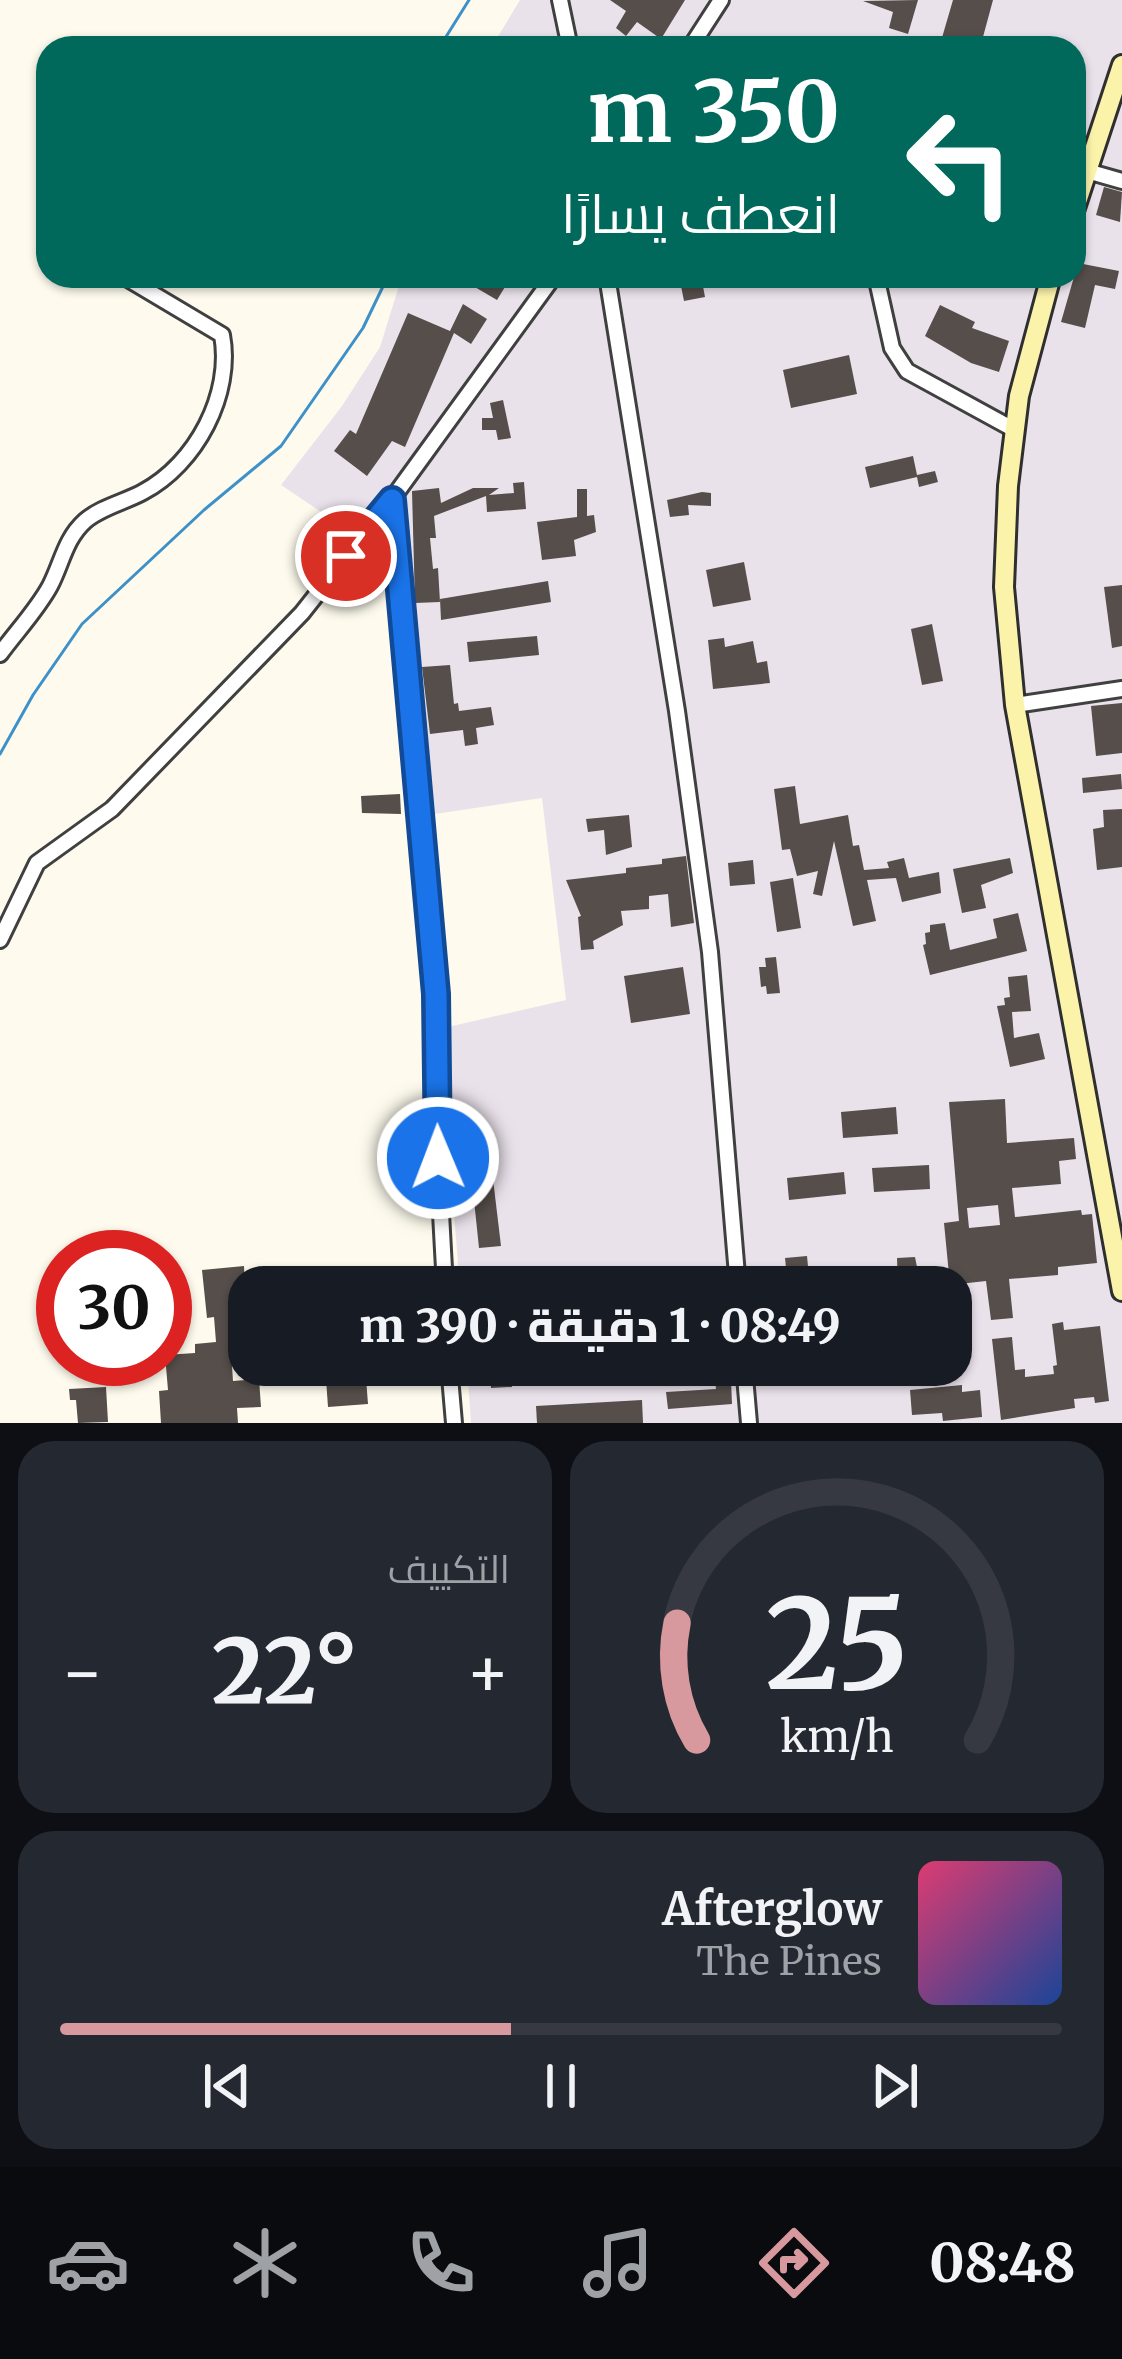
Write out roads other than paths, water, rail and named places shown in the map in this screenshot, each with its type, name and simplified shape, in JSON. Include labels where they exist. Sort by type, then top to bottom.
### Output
[{"type":"main road","points":[[1086,174],[1122,65]]},
{"type":"main road","points":[[1049,288],[1019,396],[1008,486],[1004,587],[1016,705],[1122,1292]]},
{"type":"street","points":[[560,0],[568,36]]},
{"type":"street","points":[[698,36],[721,0]]},
{"type":"street","points":[[1087,171],[1122,181]]},
{"type":"street","points":[[0,654],[49,587],[68,541],[86,520],[171,474],[205,430],[224,377],[222,335],[143,288]]},
{"type":"street","points":[[0,940],[37,863],[112,809],[302,613],[392,500],[545,288]]},
{"type":"street","points":[[609,288],[710,952],[736,1266]]},
{"type":"street","points":[[879,288],[892,348],[907,371],[1015,430]]},
{"type":"street","points":[[392,500],[436,994],[444,1266]]},
{"type":"street","points":[[1016,705],[1122,689]]},
{"type":"street","points":[[451,1386],[454,1423]]},
{"type":"street","points":[[745,1386],[748,1423]]},
{"type":"waterway","points":[[446,36],[469,0]]},
{"type":"waterway","points":[[0,754],[82,624],[204,510],[281,446],[363,328],[382,288]]}]
